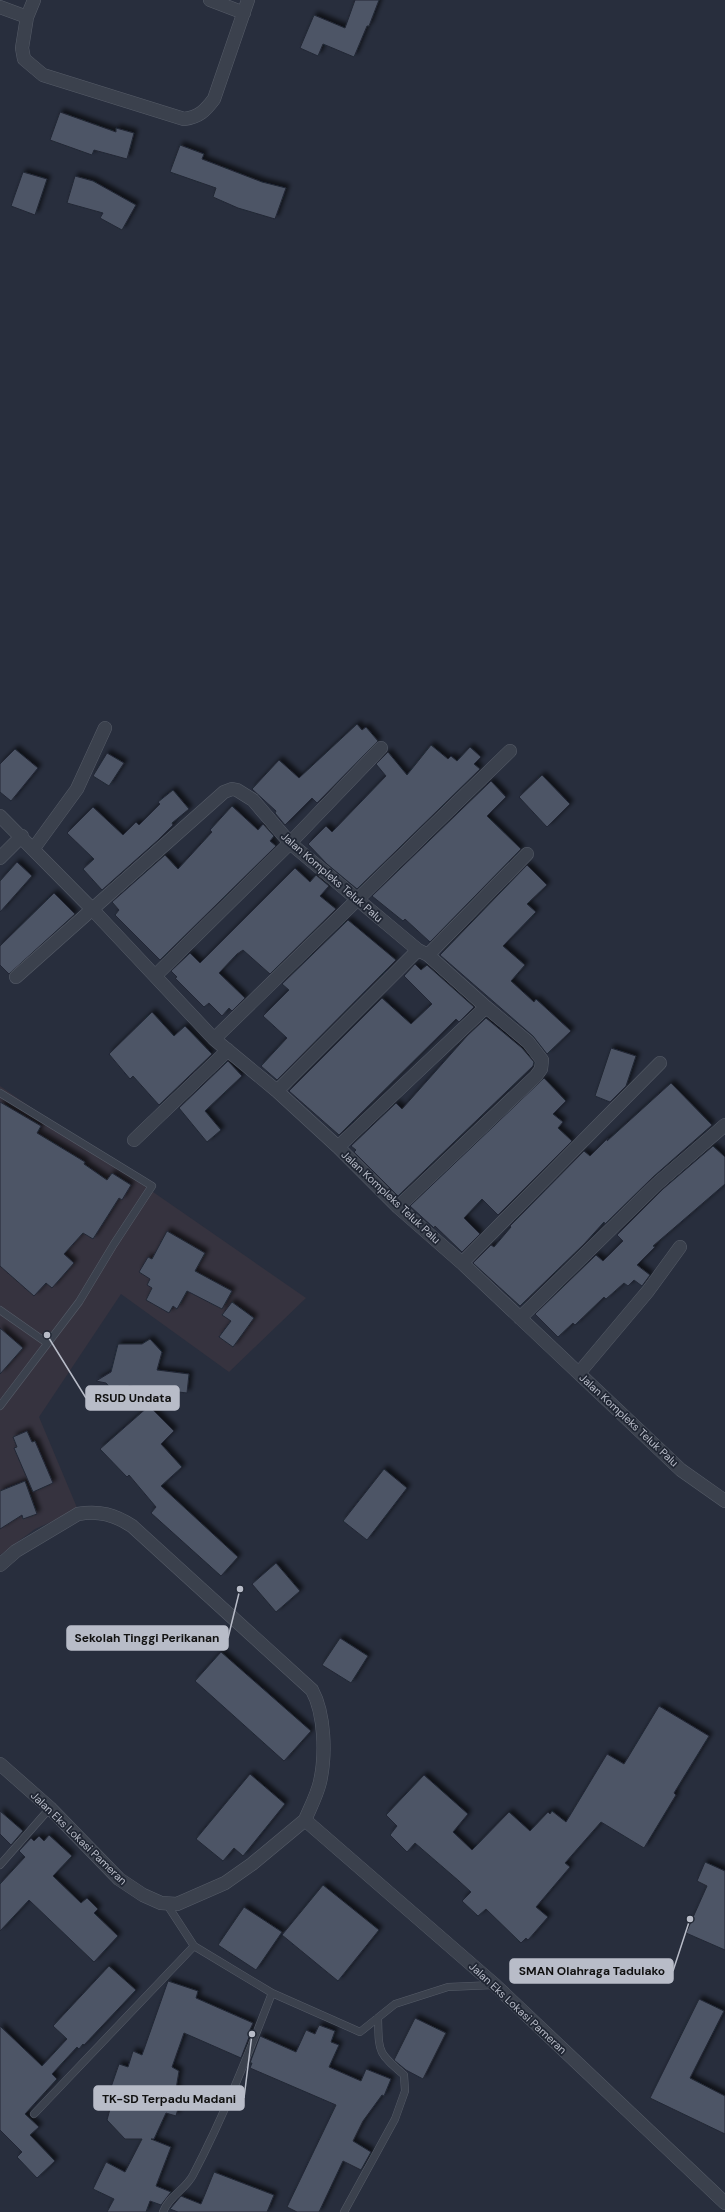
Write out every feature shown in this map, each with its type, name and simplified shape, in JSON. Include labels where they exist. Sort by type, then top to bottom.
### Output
[{"type":"street","points":[[34,0],[27,17],[22,48],[24,58],[43,75],[184,119],[194,117],[205,111],[214,99],[248,0]]},
{"type":"street","points":[[210,0],[244,13]]},
{"type":"street","points":[[0,7],[27,17]]},
{"type":"street","points":[[34,848],[77,789],[105,728]]},
{"type":"street","points":[[155,976],[290,843],[381,748]]},
{"type":"street","points":[[214,1039],[510,751]]},
{"type":"street","name":"Jalan Kompleks Teluk Palu","points":[[92,909],[228,790],[243,792],[253,800],[290,843],[357,900],[423,952],[528,1042],[542,1060],[541,1069],[520,1092],[398,1207]]},
{"type":"street","name":"Jalan Kompleks Teluk Palu","points":[[0,816],[34,848],[214,1039],[277,1091],[338,1147],[398,1207],[462,1264],[681,1470],[725,1501]]},
{"type":"street","points":[[0,858],[22,836]]},
{"type":"street","points":[[277,1091],[527,854]]},
{"type":"street","points":[[16,977],[92,909]]},
{"type":"street","points":[[338,1147],[486,1007]]},
{"type":"street","points":[[134,1140],[228,1050]]},
{"type":"street","points":[[462,1264],[660,1063]]},
{"type":"street","points":[[520,1318],[658,1183],[725,1125]]},
{"type":"street","points":[[579,1373],[648,1291],[680,1248]]},
{"type":"street","name":"Jalan Eks Lokasi Pameran","points":[[0,1565],[16,1551],[78,1514],[102,1512],[120,1518],[132,1526],[312,1690],[321,1713],[321,1765],[320,1782],[305,1820],[252,1864],[225,1883],[177,1904],[166,1903],[143,1896],[119,1879],[50,1808],[0,1764]]},
{"type":"street","name":"Jalan Eks Lokasi Pameran","points":[[305,1820],[495,1985],[725,2203]]},
{"type":"lane","points":[[0,1093],[152,1186],[114,1244],[79,1302],[0,1406]]},
{"type":"lane","points":[[0,1310],[47,1343]]},
{"type":"lane","points":[[0,1865],[50,1808]]},
{"type":"lane","points":[[166,1903],[194,1946],[272,1993],[360,2032],[395,2004],[448,1987],[495,1985]]},
{"type":"lane","points":[[34,2114],[194,1946]]},
{"type":"lane","points":[[163,2212],[166,2204],[192,2177],[234,2090],[272,1993]]},
{"type":"lane","points":[[344,2212],[395,2119],[405,2091],[404,2075],[386,2059],[379,2047],[378,2018]]},
{"type":"shaded area","points":[[0,1086],[306,1298],[229,1372],[121,1294],[39,1417],[78,1510],[35,1529],[0,1555]]},
{"type":"building","points":[[355,0],[379,0],[369,26],[367,26],[354,57],[323,44],[318,56],[300,48],[314,15],[345,28]]},
{"type":"building","points":[[60,112],[116,132],[116,128],[134,133],[127,159],[94,150],[92,155],[50,140]]},
{"type":"building","points":[[180,145],[204,154],[202,159],[262,182],[286,188],[275,219],[238,208],[213,197],[216,188],[170,172]]},
{"type":"building","points":[[23,172],[47,179],[35,215],[11,206]]},
{"type":"building","points":[[75,176],[93,181],[136,205],[122,230],[100,218],[103,213],[67,203]]},
{"type":"building","points":[[357,724],[362,730],[366,727],[378,741],[317,803],[312,798],[285,825],[275,813],[276,811],[252,789],[279,760],[299,778]]},
{"type":"building","points":[[431,745],[448,759],[451,756],[457,761],[470,747],[481,757],[474,764],[480,769],[357,889],[327,864],[308,844],[326,826],[332,832],[386,776],[376,764],[388,752],[407,775]]},
{"type":"building","points":[[15,749],[38,768],[11,801],[0,792],[0,764]]},
{"type":"building","points":[[107,753],[124,763],[109,786],[93,776]]},
{"type":"building","points":[[542,775],[570,804],[547,827],[519,797]]},
{"type":"building","points":[[491,781],[506,797],[487,816],[521,849],[430,942],[405,919],[403,921],[372,896]]},
{"type":"building","points":[[173,790],[189,809],[172,823],[173,825],[158,840],[102,890],[83,869],[94,859],[67,833],[93,807],[123,835],[136,822],[139,825],[160,804],[158,802]]},
{"type":"building","points":[[232,806],[258,830],[263,824],[274,836],[270,841],[276,846],[160,960],[115,915],[119,910],[112,902],[165,855],[178,869],[212,832],[210,830]]},
{"type":"building","points":[[17,862],[32,876],[0,912],[0,881]]},
{"type":"building","points":[[527,865],[547,885],[527,904],[536,912],[503,946],[525,965],[511,981],[534,1002],[536,999],[571,1031],[547,1054],[533,1036],[440,955]]},
{"type":"building","points":[[295,868],[310,882],[316,875],[329,886],[320,896],[336,909],[270,974],[243,950],[237,954],[219,973],[245,998],[232,1011],[229,1008],[222,1016],[209,1003],[204,1007],[175,978],[177,977],[171,971],[190,953],[200,963]]},
{"type":"building","points":[[54,893],[75,914],[9,974],[0,965],[0,946]]},
{"type":"building","points":[[348,920],[396,960],[277,1080],[261,1066],[287,1038],[263,1016],[289,990],[282,984]]},
{"type":"building","points":[[415,964],[421,970],[427,965],[474,1007],[459,1022],[456,1019],[339,1135],[289,1091],[382,998],[411,1024],[432,1004],[404,976]]},
{"type":"building","points":[[152,1012],[174,1036],[185,1026],[212,1054],[159,1105],[133,1076],[130,1079],[109,1054]]},
{"type":"building","points":[[486,1018],[522,1048],[534,1062],[533,1066],[398,1196],[354,1152],[356,1150],[351,1146],[396,1103],[402,1109],[467,1036]]},
{"type":"building","points":[[611,1048],[636,1056],[626,1086],[610,1102],[595,1096]]},
{"type":"building","points":[[228,1061],[242,1076],[205,1111],[221,1130],[207,1142],[179,1108]]},
{"type":"building","points":[[544,1078],[566,1101],[553,1114],[563,1122],[558,1128],[572,1141],[498,1215],[482,1199],[464,1218],[480,1234],[462,1252],[435,1226],[434,1228],[410,1206]]},
{"type":"building","points":[[671,1083],[712,1125],[653,1177],[605,1224],[604,1222],[584,1244],[520,1306],[473,1263],[491,1245],[494,1247],[511,1227],[510,1226],[584,1151],[590,1156],[608,1138],[607,1141]]},
{"type":"building","points":[[0,1102],[41,1126],[37,1133],[85,1162],[84,1164],[107,1180],[112,1173],[131,1185],[122,1200],[119,1198],[93,1239],[83,1233],[64,1254],[74,1263],[52,1288],[46,1283],[34,1296],[0,1266]]},
{"type":"building","points":[[713,1146],[725,1157],[725,1184],[653,1246],[655,1247],[637,1265],[650,1275],[642,1286],[634,1280],[628,1286],[624,1283],[606,1299],[604,1297],[575,1325],[573,1323],[558,1337],[535,1314],[596,1255],[603,1261],[623,1241],[617,1235],[663,1189]]},
{"type":"building","points":[[167,1231],[205,1253],[195,1271],[232,1291],[222,1309],[187,1291],[177,1309],[173,1306],[169,1313],[146,1300],[152,1288],[147,1285],[150,1279],[139,1272],[148,1257],[152,1259]]},
{"type":"building","points":[[232,1302],[254,1318],[233,1347],[219,1337],[231,1321],[222,1315]]},
{"type":"building","points":[[0,1328],[23,1348],[0,1374]]},
{"type":"building","points":[[150,1339],[162,1352],[157,1370],[189,1374],[187,1393],[129,1386],[116,1394],[106,1383],[96,1381],[111,1372],[118,1344],[142,1344]]},
{"type":"building","points":[[149,1406],[174,1431],[161,1444],[182,1467],[161,1486],[238,1557],[221,1576],[151,1513],[156,1507],[129,1475],[127,1477],[100,1449]]},
{"type":"building","points":[[27,1431],[32,1442],[35,1441],[53,1483],[33,1492],[14,1448],[17,1447],[13,1437]]},
{"type":"building","points":[[384,1469],[407,1488],[367,1540],[343,1521]]},
{"type":"building","points":[[25,1481],[37,1514],[23,1519],[22,1515],[0,1529],[0,1491]]},
{"type":"building","points":[[276,1563],[300,1591],[276,1612],[252,1584]]},
{"type":"building","points":[[340,1638],[368,1656],[351,1683],[322,1665]]},
{"type":"building","points":[[221,1652],[311,1731],[284,1761],[195,1681]]},
{"type":"building","points":[[659,1706],[709,1736],[674,1793],[676,1795],[644,1848],[601,1822],[565,1863],[570,1867],[536,1907],[548,1917],[528,1940],[526,1938],[521,1943],[486,1909],[478,1916],[462,1901],[471,1892],[415,1843],[407,1852],[390,1835],[397,1826],[386,1815],[424,1775],[468,1814],[453,1832],[472,1850],[509,1812],[530,1831],[548,1812],[550,1814],[552,1811],[566,1822],[607,1754],[624,1764]]},
{"type":"building","points":[[250,1774],[285,1804],[243,1856],[234,1848],[223,1861],[196,1839]]},
{"type":"building","points":[[0,1811],[23,1831],[11,1845],[0,1834]]},
{"type":"building","points":[[49,1835],[72,1856],[53,1876],[81,1903],[87,1898],[98,1909],[94,1913],[118,1936],[94,1962],[29,1900],[0,1931],[0,1884],[25,1857],[19,1851],[31,1838],[34,1841],[39,1836],[44,1841]]},
{"type":"building","points":[[705,1862],[725,1871],[725,1950],[686,1933],[707,1886],[697,1881]]},
{"type":"building","points":[[323,1885],[379,1930],[338,1981],[282,1935]]},
{"type":"building","points":[[244,1907],[282,1932],[256,1970],[218,1945]]},
{"type":"building","points":[[109,1966],[136,1990],[84,2045],[83,2044],[79,2049],[77,2047],[52,2074],[57,2079],[25,2114],[39,2127],[30,2135],[55,2161],[37,2178],[17,2157],[22,2152],[0,2130],[0,2026],[42,2066],[67,2039],[53,2026]]},
{"type":"building","points":[[168,1981],[198,1991],[196,1998],[253,2023],[249,2032],[251,2032],[241,2058],[184,2033],[172,2067],[179,2071],[176,2089],[182,2094],[176,2116],[166,2113],[154,2139],[151,2139],[171,2147],[156,2186],[171,2192],[161,2205],[150,2201],[146,2212],[107,2212],[114,2199],[93,2189],[106,2162],[125,2172],[142,2139],[125,2139],[107,2120],[113,2098],[108,2096],[119,2064],[128,2067],[133,2051],[142,2055]]},
{"type":"building","points":[[699,1999],[724,2011],[690,2078],[725,2096],[725,2134],[650,2098]]},
{"type":"building","points":[[415,2018],[446,2033],[423,2079],[406,2070],[394,2060]]},
{"type":"building","points":[[319,2025],[335,2031],[331,2042],[339,2045],[329,2067],[361,2081],[366,2069],[391,2079],[384,2096],[382,2095],[363,2121],[353,2141],[371,2152],[361,2170],[343,2161],[319,2212],[297,2212],[287,2207],[336,2105],[250,2068],[252,2063],[250,2063],[260,2036],[296,2052],[306,2030],[315,2034]]},
{"type":"building","points":[[214,2172],[274,2195],[267,2212],[178,2212],[170,2209],[181,2196],[201,2204]]},
{"type":"place","name":"RSUD Undata","points":[[47,1335]]},
{"type":"place","name":"Sekolah Tinggi Perikanan","points":[[240,1589]]},
{"type":"place","name":"SMAN Olahraga Tadulako","points":[[690,1919]]},
{"type":"place","name":"TK-SD Terpadu Madani","points":[[252,2034]]}]
